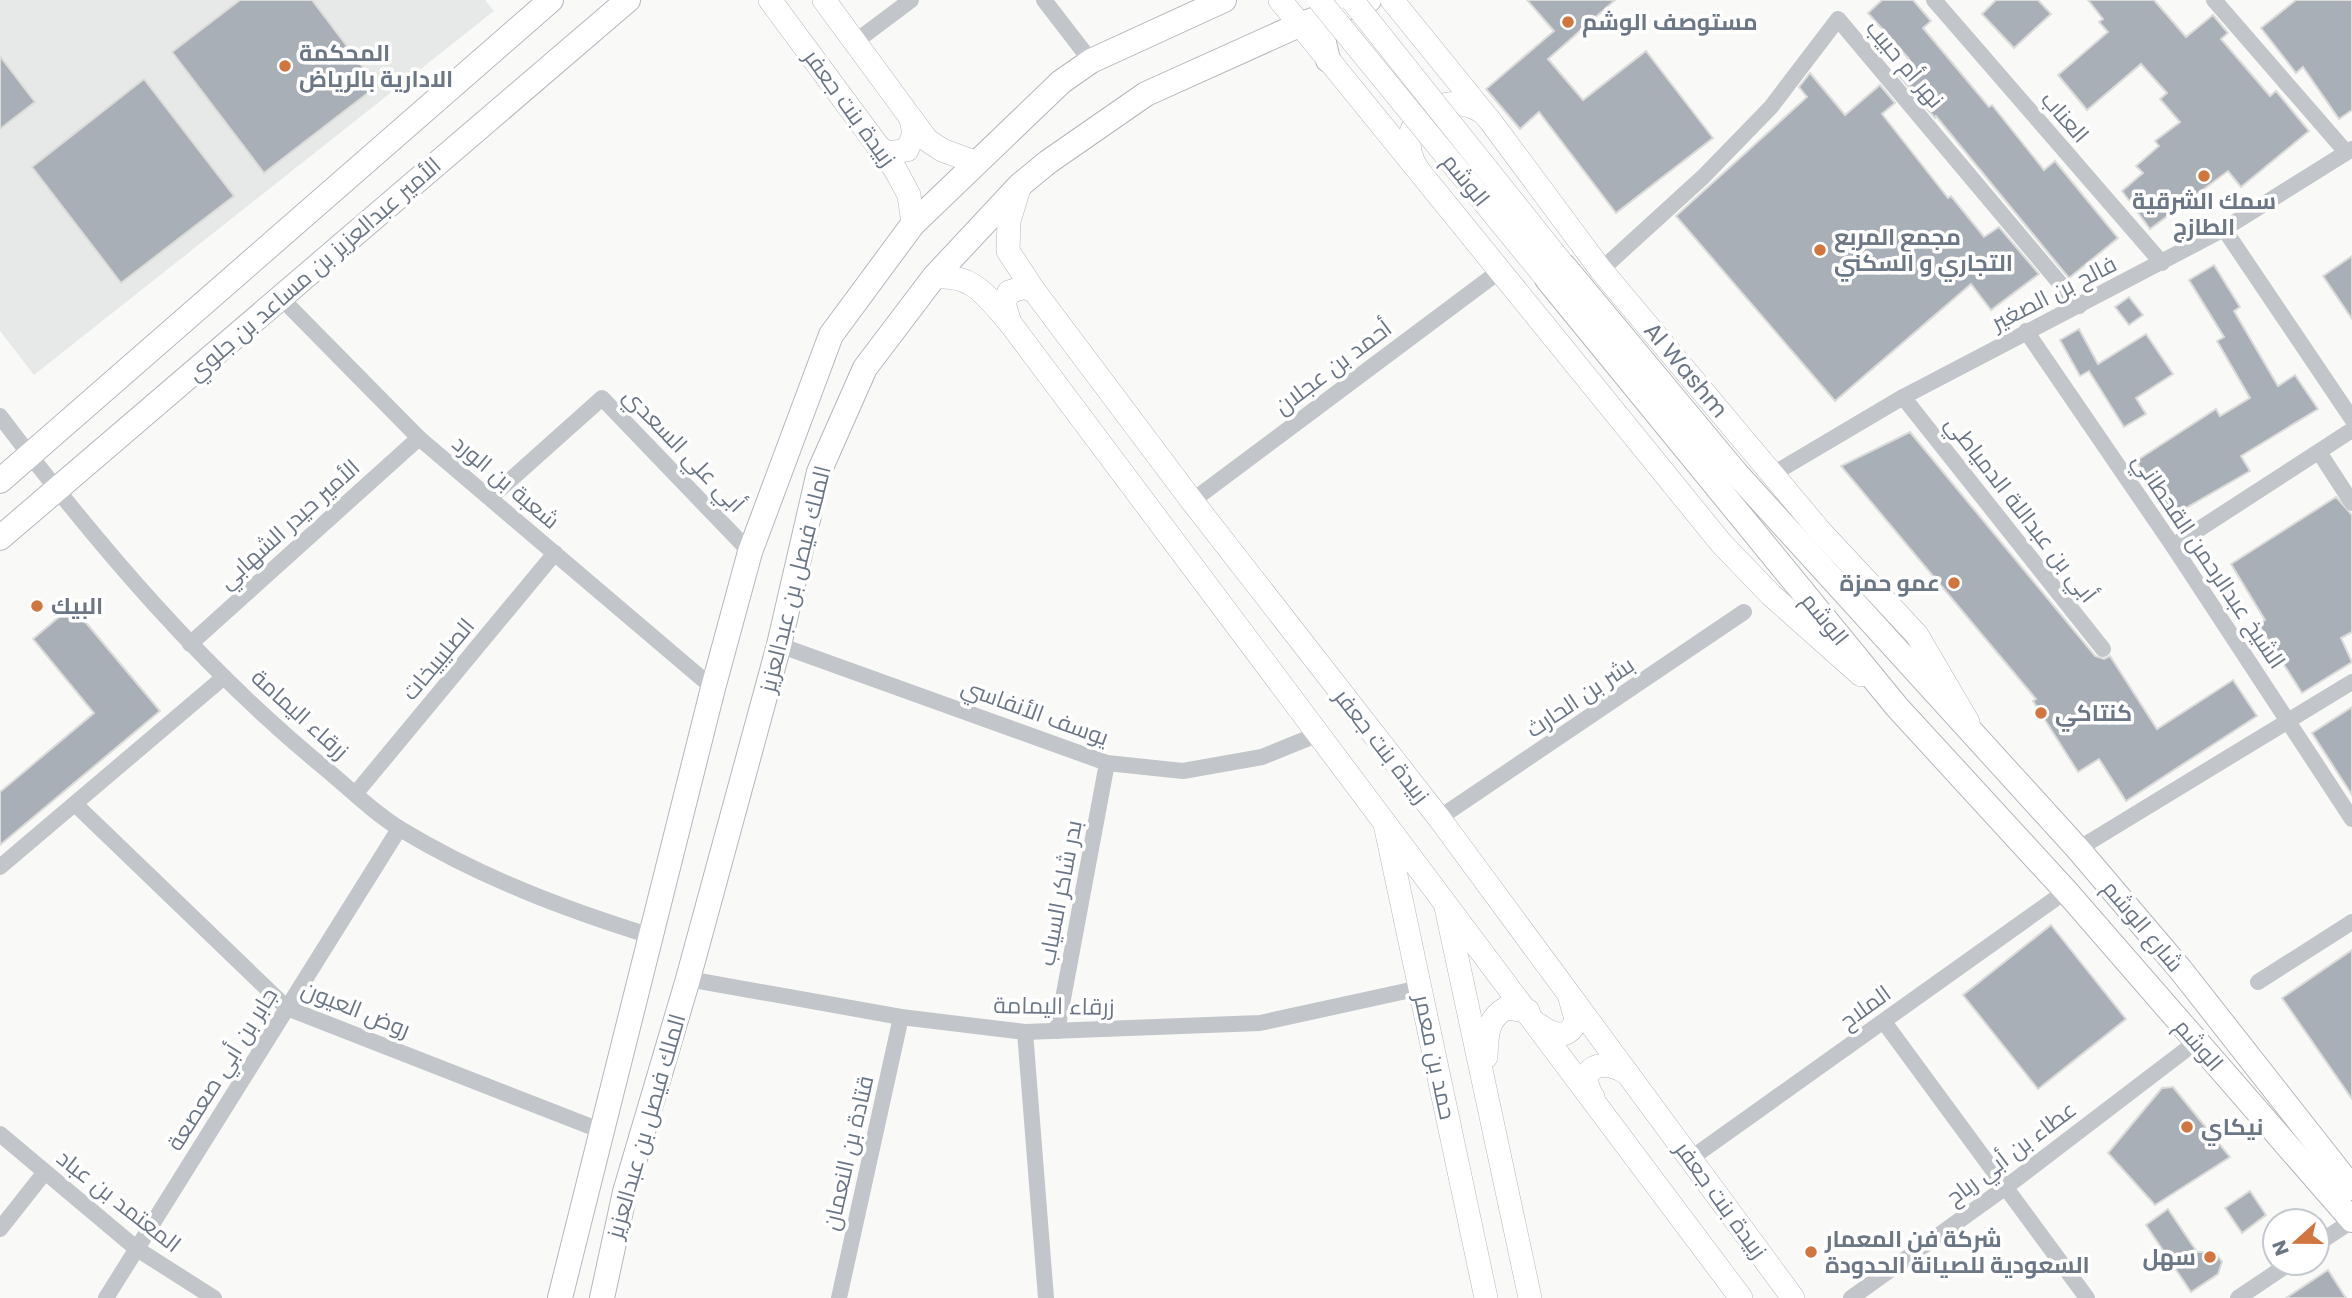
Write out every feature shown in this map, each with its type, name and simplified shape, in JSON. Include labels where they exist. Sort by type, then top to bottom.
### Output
[{"type":"main road","name":"الأمير عبدالعزيز بن مساعد بن جلوي","points":[[0,538],[628,0]]},
{"type":"main road","name":"الملك فيصل بن عبدالعزيز","points":[[560,1298],[713,688],[750,552],[831,335],[913,224],[974,162],[1061,82],[1091,61],[1224,0]]},
{"type":"main road","points":[[1328,60],[1318,7],[1352,0]]},
{"type":"main road","name":"الملك فيصل بن عبدالعزيز","points":[[602,1298],[625,1192],[688,979],[779,645],[819,472],[865,368],[934,276],[1020,185],[1146,94],[1318,7],[1369,0]]},
{"type":"main road","name":"الأمير عبدالعزيز بن مساعد بن جلوي","points":[[0,481],[540,4]]},
{"type":"main road","name":"الوشم","points":[[1556,273],[1919,676]]},
{"type":"main road","name":"الوشم","points":[[1556,273],[1897,707],[2066,891],[2352,1221]]},
{"type":"main road","name":"شارع الوشم","points":[[1919,676],[2078,849],[2180,969],[2352,1188]]},
{"type":"street","name":"زبيدة بنت جعفر","points":[[770,0],[878,147],[909,195],[913,224]]},
{"type":"street","name":"زبيدة بنت جعفر","points":[[824,0],[927,140],[942,150],[974,162]]},
{"type":"street","points":[[855,42],[911,0]]},
{"type":"street","points":[[1044,0],[1091,61]]},
{"type":"street","points":[[1280,0],[1318,7]]},
{"type":"street","name":"الوشم","points":[[1352,0],[1556,273]]},
{"type":"street","name":"Al Washm","points":[[1392,0],[1491,122],[1601,270],[1820,531],[1917,635],[1952,691],[1977,740]]},
{"type":"street","name":"العناب","points":[[1934,0],[2162,263]]},
{"type":"street","points":[[2214,0],[2349,150]]},
{"type":"street","name":"الوشم","points":[[1318,7],[1556,273]]},
{"type":"street","name":"نهر أم حبيب","points":[[1601,270],[1703,177],[1771,107],[1838,19],[2079,306]]},
{"type":"street","points":[[1328,60],[1721,543],[1771,595],[1897,707]]},
{"type":"street","points":[[1422,175],[1414,163],[1412,134],[1416,121],[1427,110],[1440,103],[1462,103],[1482,111],[1491,122]]},
{"type":"street","points":[[878,147],[888,153],[907,150],[914,134],[911,119]]},
{"type":"street","name":"فالح بن الصغير","points":[[1773,474],[1903,397],[2224,229],[2349,150]]},
{"type":"street","name":"زبيدة بنت جعفر","points":[[1020,185],[1009,222],[1008,251],[1035,292],[1192,501],[1439,818],[1793,1298]]},
{"type":"street","points":[[2224,229],[2352,419]]},
{"type":"street","name":"أحمد بن عجلان","points":[[1192,501],[1501,270]]},
{"type":"street","name":"زبيدة بنت جعفر","points":[[934,276],[954,276],[974,283],[1010,323],[1321,733],[1741,1298]]},
{"type":"street","points":[[1010,323],[1004,303],[1009,292],[1025,286],[1035,292]]},
{"type":"street","name":"شعبة بن الورد","points":[[281,298],[419,438],[713,688]]},
{"type":"street","name":"الشيخ عبدالرحمن القحطاني","points":[[2026,331],[2173,546],[2352,818]]},
{"type":"street","name":"أبي بن عبداللة الدمياطي","points":[[1903,397],[2103,649]]},
{"type":"street","name":"أبي علي السعدي","points":[[490,498],[602,398],[750,552]]},
{"type":"street","name":"زرقاء اليمامة","points":[[0,416],[56,490],[190,644],[293,742],[400,829],[488,877],[565,909],[651,936]]},
{"type":"street","points":[[2173,546],[2352,430]]},
{"type":"street","name":"الأمير حيدر الشهابي","points":[[190,644],[419,438]]},
{"type":"street","points":[[2319,452],[2352,503]]},
{"type":"street","name":"الصليبيخات","points":[[356,793],[555,553]]},
{"type":"street","name":"بشر بن الحارث","points":[[1439,818],[1684,655],[1744,611]]},
{"type":"street","name":"يوسف الأنفاسي","points":[[779,645],[1107,763],[1183,771],[1262,757],[1321,733]]},
{"type":"street","points":[[0,867],[225,677]]},
{"type":"street","points":[[2078,849],[2352,682]]},
{"type":"street","name":"بدر شاكر السياب","points":[[1057,1031],[1107,763]]},
{"type":"street","name":"روض العيون","points":[[75,804],[287,1008],[602,1131]]},
{"type":"street","name":"حمد بن معمر","points":[[1383,817],[1486,1298]]},
{"type":"street","name":"جابر بن أبي صعصعة","points":[[106,1298],[400,829]]},
{"type":"street","name":"الملاح","points":[[1690,1159],[2066,891]]},
{"type":"street","name":"حمد بن معمر","points":[[1445,899],[1530,1298]]},
{"type":"street","points":[[2259,982],[2352,922]]},
{"type":"street","name":"زرقاء اليمامة","points":[[688,979],[901,1017],[1025,1032],[1260,1023],[1420,988]]},
{"type":"street","points":[[1485,1088],[1487,1031],[1492,1019],[1506,1008],[1532,1017],[1553,1034],[1566,1034],[1571,1030],[1576,1012],[1567,992]]},
{"type":"street","name":"قتادة بن النعمان","points":[[839,1298],[901,1017]]},
{"type":"street","points":[[1884,1022],[2087,1298]]},
{"type":"street","points":[[1025,1032],[1046,1298]]},
{"type":"street","name":"عطاء بن أبي رباح","points":[[1851,1298],[2006,1187],[2196,1042]]},
{"type":"street","points":[[1596,1102],[1587,1081],[1591,1071],[1599,1065],[1610,1064],[1628,1074]]},
{"type":"street","name":"المعتمد بن عباد","points":[[0,1134],[137,1249],[214,1298]]},
{"type":"street","points":[[0,1229],[45,1172]]},
{"type":"street","points":[[2331,1235],[2352,1221]]},
{"type":"street","points":[[2238,1298],[2269,1277]]},
{"type":"shaded area","points":[[0,0],[485,0],[494,11],[34,375],[0,331]]},
{"type":"building","points":[[240,0],[312,0],[377,86],[264,173],[172,52]]},
{"type":"building","points":[[1527,0],[1615,0],[1548,59],[1583,100],[1646,51],[1713,138],[1616,213],[1539,112],[1520,129],[1486,89],[1554,31]]},
{"type":"building","points":[[1882,0],[1913,0],[1931,21],[1923,28],[1989,107],[1992,105],[2044,170],[2055,161],[2118,238],[2069,278],[1936,116],[1935,118],[1895,71],[1909,59],[1868,13]]},
{"type":"building","points":[[1996,0],[2038,0],[2051,14],[2014,48],[1982,14]]},
{"type":"building","points":[[2088,0],[2154,0],[2186,37],[2213,15],[2228,33],[2221,39],[2270,96],[2276,91],[2309,131],[2241,187],[2228,171],[2150,229],[2122,191],[2143,173],[2136,166],[2159,146],[2155,141],[2180,122],[2160,99],[2167,93],[2141,64],[2087,110],[2058,75],[2108,32],[2099,22],[2103,19]]},
{"type":"building","points":[[2296,0],[2352,0],[2352,110],[2339,119],[2303,67],[2296,73],[2261,28]]},
{"type":"building","points":[[0,56],[35,102],[0,129]]},
{"type":"building","name":"مجمع المربع التجاري و السكني","points":[[1810,73],[1845,115],[1880,85],[1895,103],[1882,114],[1948,198],[1951,196],[1984,237],[1999,227],[2039,274],[1991,310],[1971,284],[1835,401],[1676,216],[1807,97],[1799,87]]},
{"type":"building","points":[[144,79],[234,196],[121,283],[32,167]]},
{"type":"building","points":[[2352,256],[2352,319],[2323,276]]},
{"type":"building","points":[[2214,265],[2240,307],[2234,311],[2278,386],[2295,375],[2318,409],[2241,456],[2250,471],[2172,516],[2136,461],[2216,409],[2220,416],[2250,398],[2217,341],[2224,337],[2189,280]]},
{"type":"building","points":[[2129,297],[2143,315],[2129,325],[2115,307]]},
{"type":"building","points":[[2079,329],[2098,364],[2146,334],[2173,374],[2136,398],[2146,414],[2124,427],[2089,371],[2080,376],[2060,340]]},
{"type":"building","points":[[1910,432],[2095,656],[2104,659],[2110,656],[2157,729],[2233,680],[2257,716],[2126,801],[2099,759],[2078,772],[2033,701],[2036,699],[1841,466]]},
{"type":"building","points":[[2336,497],[2352,515],[2352,632],[2341,638],[2352,662],[2302,693],[2258,624],[2265,620],[2231,564]]},
{"type":"building","points":[[72,606],[160,711],[0,845],[0,792],[94,713],[33,639]]},
{"type":"building","points":[[2352,707],[2352,795],[2312,733]]},
{"type":"building","points":[[2051,925],[2126,1019],[2038,1089],[1963,995]]},
{"type":"building","points":[[2352,950],[2352,1099],[2282,998]]},
{"type":"building","points":[[2173,1087],[2230,1157],[2155,1205],[2108,1153],[2162,1088]]},
{"type":"building","points":[[2250,1191],[2261,1208],[2261,1219],[2242,1233],[2225,1208]]},
{"type":"building","points":[[2168,1209],[2197,1252],[2215,1252],[2222,1262],[2218,1274],[2191,1292],[2146,1225]]},
{"type":"building","points":[[2331,1275],[2346,1298],[2286,1298],[2318,1277],[2331,1277]]},
{"type":"place","name":"مستوصف الوشم","points":[[1568,22]]},
{"type":"place","name":"المحكمة الادارية بالرياض","points":[[285,66]]},
{"type":"place","name":"سمك الشرقية الطازج","points":[[2204,176]]},
{"type":"place","name":"مجمع المربع التجاري و السكني","points":[[1820,250]]},
{"type":"place","name":"عمو حمزة","points":[[1954,583]]},
{"type":"place","name":"البيك","points":[[37,606]]},
{"type":"place","name":"كنتاكي","points":[[2041,713]]},
{"type":"place","name":"نيكاي","points":[[2187,1127]]},
{"type":"place","name":"شركة فن المعمار السعودية للصيانة الحدودة","points":[[1811,1252]]},
{"type":"place","name":"سهل","points":[[2210,1257]]}]
